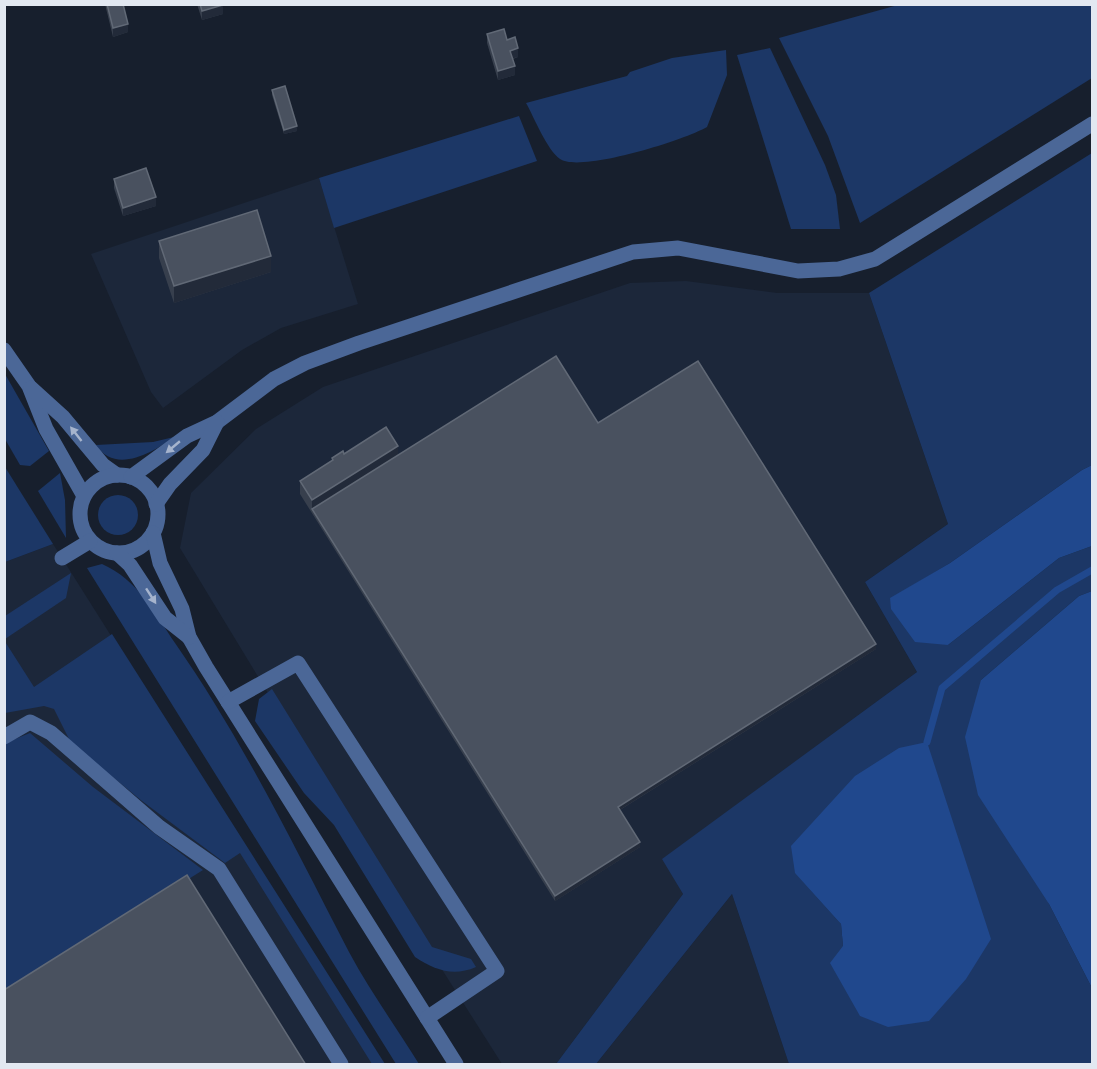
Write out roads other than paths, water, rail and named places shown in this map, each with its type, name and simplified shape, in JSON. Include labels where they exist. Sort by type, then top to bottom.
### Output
[{"type":"street","points":[[153,533],[138,548],[117,553],[102,550],[90,541],[80,519],[84,496],[98,481],[124,476],[187,436],[217,422],[274,379],[305,363],[633,252],[678,248],[798,271],[839,269],[874,259],[1092,124]]},
{"type":"street","points":[[4,350],[29,386],[63,417],[103,465],[144,484],[156,504],[158,514],[153,533],[160,562],[182,609],[189,637],[456,1065]]},
{"type":"street","points":[[29,386],[46,429],[84,496]]},
{"type":"street","points":[[156,504],[170,484],[203,450],[217,422]]},
{"type":"street","points":[[62,558],[90,541]]},
{"type":"street","points":[[117,553],[130,565],[165,618],[189,637]]},
{"type":"street","points":[[228,702],[298,663],[497,971],[427,1018]]},
{"type":"street","points":[[4,737],[30,722],[51,733],[159,827],[219,869],[341,1065]]},
{"type":"waterway","points":[[927,742],[942,688],[1057,590],[1092,570]]}]
